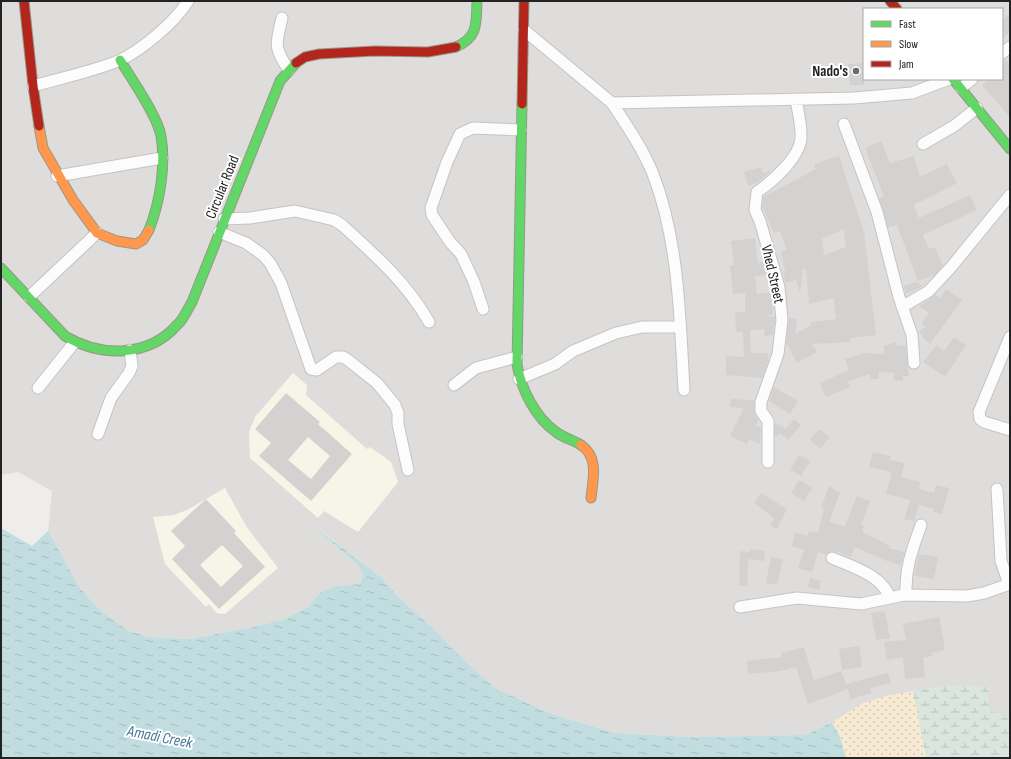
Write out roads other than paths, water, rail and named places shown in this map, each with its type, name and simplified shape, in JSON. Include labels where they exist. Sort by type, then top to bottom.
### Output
[{"type":"street","points":[[24,1],[33,86],[43,148],[57,176],[97,233],[111,239],[138,244],[143,240],[150,229],[160,194],[162,158],[159,128],[120,60]]},
{"type":"street","points":[[33,86],[120,60],[168,26],[188,1]]},
{"type":"street","name":"Circular Road","points":[[1,268],[65,336],[74,343],[104,351],[130,350],[156,341],[177,326],[192,302],[280,81],[289,70],[302,59],[323,54],[378,51],[436,52],[450,49],[466,41],[475,29],[477,1]]},
{"type":"street","points":[[524,1],[517,357],[519,379],[525,391],[547,424],[556,432],[582,444],[591,455],[594,466],[590,498]]},
{"type":"street","points":[[282,18],[276,43],[277,50],[289,70]]},
{"type":"street","points":[[524,30],[612,103],[632,134],[652,174],[662,204],[677,271],[684,390]]},
{"type":"street","points":[[612,103],[854,98],[912,93],[946,80]]},
{"type":"street","points":[[954,80],[1010,149]]},
{"type":"street","points":[[961,88],[971,80]]},
{"type":"street","name":"Vhed Street","points":[[768,462],[768,421],[761,411],[761,402],[778,354],[782,320],[779,287],[760,221],[754,210],[757,192],[771,182],[790,161],[800,145],[802,135],[796,100]]},
{"type":"street","points":[[922,144],[954,126],[977,108]]},
{"type":"street","points":[[844,124],[878,212],[902,307],[908,320],[912,335],[914,363]]},
{"type":"street","points":[[483,309],[474,282],[461,254],[450,242],[432,215],[431,208],[447,162],[460,134],[473,128],[521,130]]},
{"type":"street","points":[[57,176],[162,158]]},
{"type":"street","points":[[902,307],[929,290],[943,276],[1010,195]]},
{"type":"street","points":[[224,219],[250,218],[295,211],[334,220],[342,225],[391,271],[416,299],[429,322]]},
{"type":"street","points":[[219,232],[246,243],[263,255],[270,263],[281,283],[311,369],[317,370],[336,358],[342,357],[377,383],[389,397],[398,413],[398,424],[408,470]]},
{"type":"street","points":[[29,297],[97,233]]},
{"type":"street","points":[[519,379],[555,364],[573,351],[616,333],[642,327],[680,327]]},
{"type":"street","points":[[1010,337],[980,408],[980,419],[1010,429]]},
{"type":"street","points":[[38,388],[74,343]]},
{"type":"street","points":[[98,434],[111,398],[130,374],[132,366],[130,350]]},
{"type":"street","points":[[454,385],[476,368],[517,357]]},
{"type":"street","points":[[740,607],[797,598],[861,604],[906,595],[967,596],[984,593],[1009,584],[1002,561],[997,489]]},
{"type":"street","points":[[906,595],[909,558],[921,525]]},
{"type":"street","points":[[832,558],[872,576],[886,588],[890,598]]},
{"type":"water","name":"Amadi Creek","points":[[306,520],[381,577],[396,595],[434,629],[464,660],[496,689],[552,714],[615,733],[692,737],[805,735],[832,722],[840,737],[846,758],[1,758],[1,528],[32,546],[48,531],[80,588],[100,610],[127,630],[148,637],[190,639],[285,619],[308,607],[321,592],[335,586],[360,584],[363,577],[359,566]]},
{"type":"place","name":"Nado's","points":[[856,71]]}]
